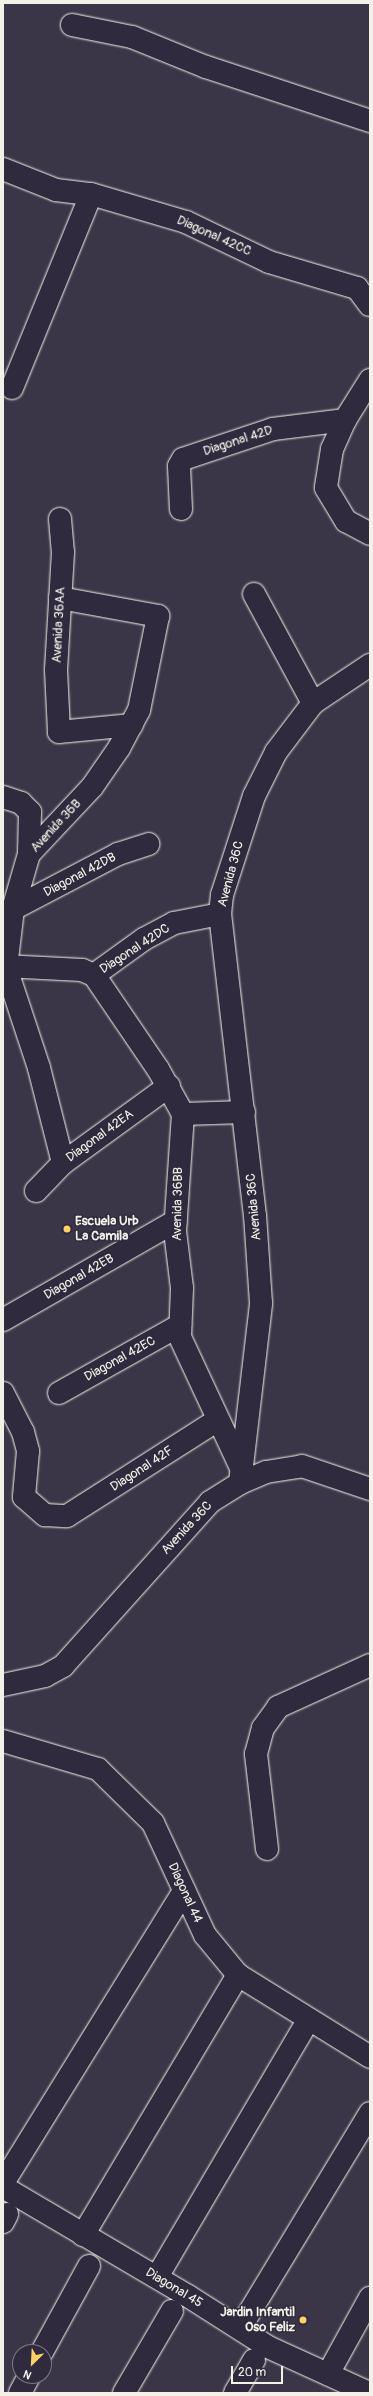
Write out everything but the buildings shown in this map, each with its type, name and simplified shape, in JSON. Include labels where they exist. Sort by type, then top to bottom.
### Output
[{"type":"street","points":[[72,25],[132,37],[206,67],[370,121]]},
{"type":"street","name":"Diagonal 42CC","points":[[3,169],[56,190],[91,194],[186,222],[269,262],[357,288],[370,305]]},
{"type":"street","points":[[12,388],[91,194]]},
{"type":"street","points":[[370,380],[345,420],[332,449],[326,488],[346,521],[370,534]]},
{"type":"street","name":"Diagonal 42D","points":[[181,509],[179,466],[183,459],[273,429],[345,420]]},
{"type":"street","name":"Avenida 36AA","points":[[60,519],[63,552],[56,670],[59,732],[132,725]]},
{"type":"street","points":[[254,594],[314,703]]},
{"type":"street","name":"Avenida 36B","points":[[60,598],[158,616],[139,710],[132,725],[92,787],[29,854],[13,909],[5,967],[39,1068],[63,1163]]},
{"type":"street","name":"Avenida 36C","points":[[3,1686],[45,1676],[63,1666],[210,1502],[240,1476],[261,1303],[244,1112],[220,914],[222,895],[254,796],[276,752],[314,703],[370,665]]},
{"type":"street","points":[[3,797],[21,803],[30,812],[29,854]]},
{"type":"street","name":"Diagonal 42DB","points":[[13,909],[118,854],[148,844]]},
{"type":"street","name":"Diagonal 42DC","points":[[5,967],[82,970],[94,976],[144,939],[174,923],[220,914]]},
{"type":"street","points":[[94,976],[169,1086],[183,1114],[244,1112]]},
{"type":"street","name":"Diagonal 42EA","points":[[36,1191],[63,1163],[169,1086]]},
{"type":"street","name":"Avenida 36BB","points":[[183,1114],[176,1221],[182,1288],[180,1337],[240,1476]]},
{"type":"street","name":"Diagonal 42EB","points":[[3,1320],[176,1221]]},
{"type":"street","name":"Diagonal 42EC","points":[[59,1393],[180,1325]]},
{"type":"street","name":"Diagonal 42F","points":[[3,1393],[23,1432],[28,1451],[24,1497],[45,1515],[67,1516],[216,1421]]},
{"type":"street","points":[[240,1476],[302,1466],[370,1489]]},
{"type":"street","points":[[267,1849],[256,1754],[263,1728],[278,1707],[370,1665]]},
{"type":"street","name":"Diagonal 44","points":[[3,1741],[98,1769],[153,1823],[205,1935],[238,1975],[370,2057]]},
{"type":"street","points":[[3,2183],[184,1891]]},
{"type":"street","points":[[83,2235],[238,1975]]},
{"type":"street","points":[[157,2277],[309,2019]]},
{"type":"street","points":[[240,2328],[370,2113]]},
{"type":"street","name":"Diagonal 45","points":[[3,2187],[157,2277],[268,2347],[328,2374],[358,2391]]},
{"type":"street","points":[[46,2344],[89,2266]]},
{"type":"street","points":[[328,2374],[370,2298]]},
{"type":"street","points":[[124,2393],[172,2311]]},
{"type":"street","points":[[235,2393],[254,2360]]},
{"type":"street","points":[[20,2393],[25,2384]]},
{"type":"place","name":"Escuela Urb La Camila","points":[[67,1229]]},
{"type":"place","name":"Jardin Infantil Oso Feliz","points":[[303,2320]]}]
